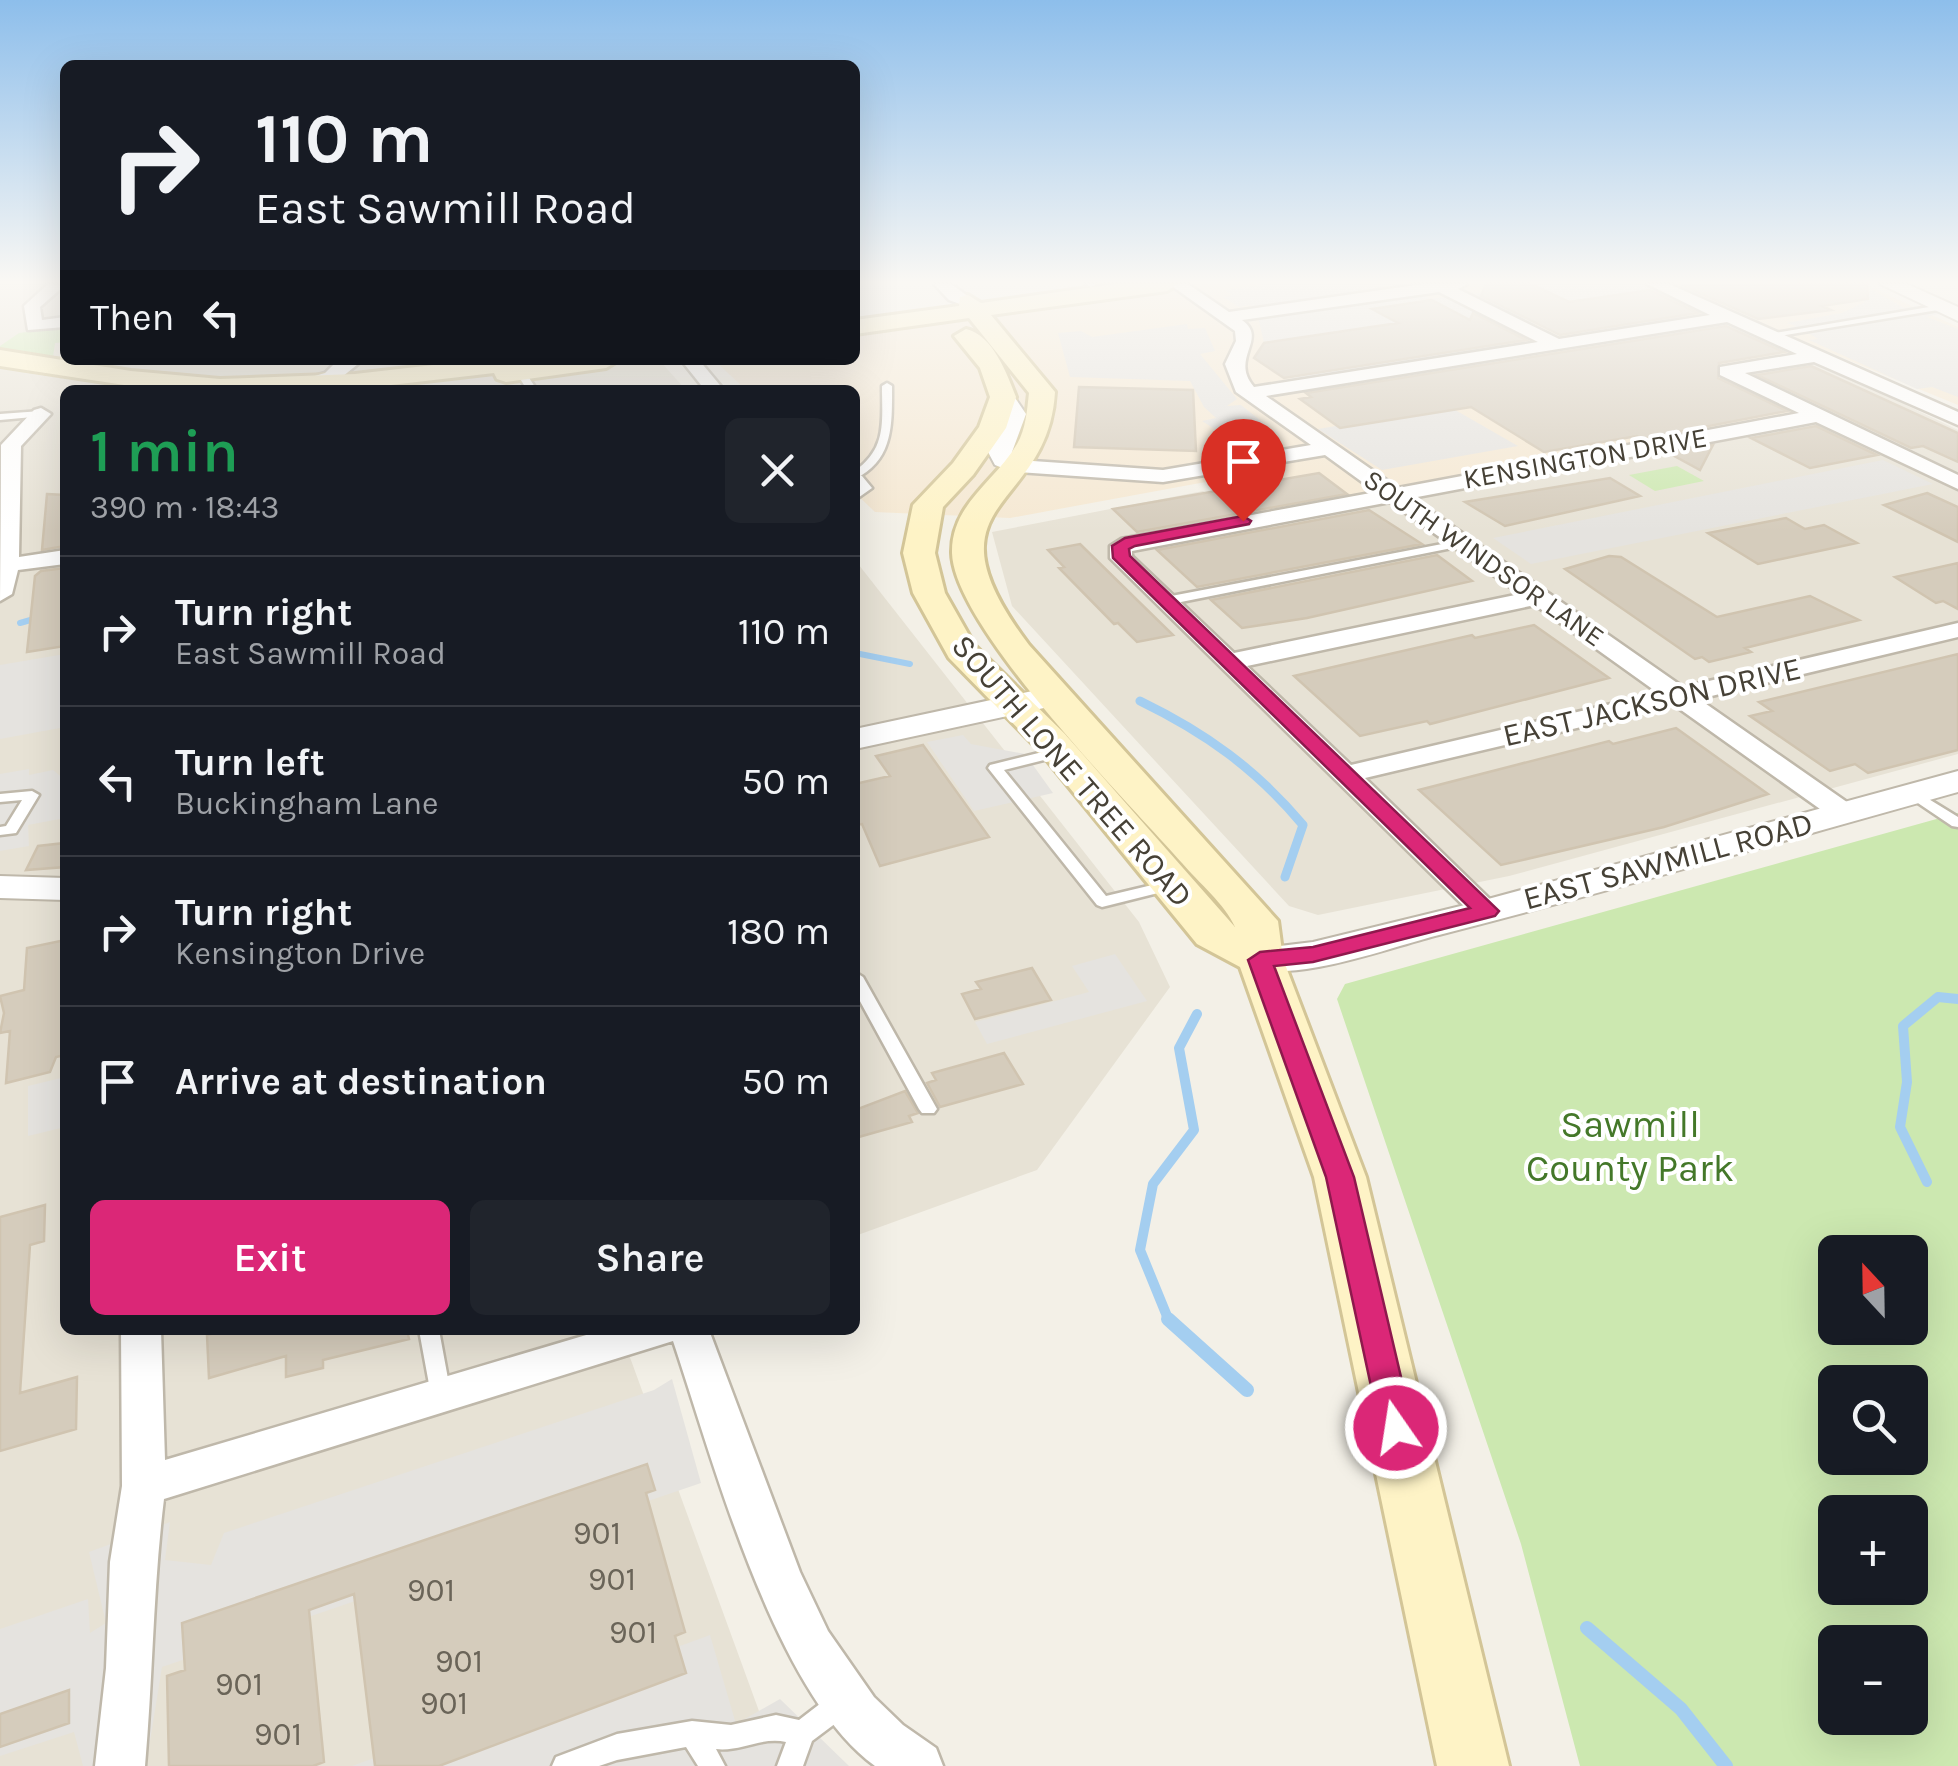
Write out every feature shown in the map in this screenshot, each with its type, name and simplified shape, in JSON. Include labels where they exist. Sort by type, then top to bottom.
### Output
[{"type":"main road","points":[[56,366],[174,384],[227,385]]},
{"type":"main road","points":[[428,385],[571,366]]},
{"type":"main road","points":[[992,366],[1003,397]]},
{"type":"main road","name":"SOUTH LONE TREE ROAD","points":[[1017,366],[1042,392],[1041,424],[1032,449],[988,495],[968,528],[966,556],[981,605],[1056,696],[1256,921],[1260,960],[1340,1177],[1473,1766]]},
{"type":"main road","points":[[0,372],[81,385]]},
{"type":"main road","points":[[286,385],[351,374],[529,374]]},
{"type":"main road","name":"SOUTH LONE TREE ROAD","points":[[1003,397],[992,428],[963,469],[928,505],[919,553],[929,593],[962,650],[1059,752],[1213,934],[1260,960]]},
{"type":"street","points":[[1232,366],[1250,393],[1416,366]]},
{"type":"street","points":[[1754,366],[1726,371],[1958,483]]},
{"type":"street","points":[[1839,366],[1958,419]]},
{"type":"street","name":"SOUTH WINDSOR LANE","points":[[1250,393],[1844,813]]},
{"type":"street","points":[[1003,397],[1014,414],[1000,452],[1004,460],[1018,466],[1163,476],[1330,448]]},
{"type":"street","points":[[0,594],[8,565],[5,485],[11,445],[41,414]]},
{"type":"street","name":"KENSINGTON DRIVE","points":[[1166,600],[1122,558],[1121,546],[1815,416]]},
{"type":"street","points":[[8,565],[60,558]]},
{"type":"street","points":[[1229,662],[1540,598]]},
{"type":"street","points":[[1166,600],[1487,911]]},
{"type":"street","name":"EAST JACKSON DRIVE","points":[[1346,774],[1958,630]]},
{"type":"street","points":[[860,738],[1056,696]]},
{"type":"street","name":"EAST SAWMILL ROAD","points":[[1260,960],[1313,955],[1487,911],[1958,782]]},
{"type":"street","points":[[0,887],[60,889]]},
{"type":"street","points":[[120,1766],[130,1668],[133,1562],[144,1486],[141,1335]]},
{"type":"street","points":[[144,1486],[642,1335]]},
{"type":"street","points":[[691,1335],[788,1607],[833,1686],[900,1755],[918,1766]]},
{"type":"lane","points":[[860,474],[876,461],[886,439],[886,386]]},
{"type":"lane","points":[[0,417],[41,414]]},
{"type":"lane","points":[[1166,600],[1463,543]]},
{"type":"lane","points":[[1059,752],[995,768],[1102,902],[1172,885]]},
{"type":"lane","points":[[1914,794],[1957,823]]},
{"type":"lane","points":[[0,798],[32,795],[11,830],[0,830]]},
{"type":"lane","points":[[860,986],[928,1108]]},
{"type":"lane","points":[[430,1335],[441,1396]]},
{"type":"lane","points":[[790,1766],[802,1733],[846,1700]]},
{"type":"lane","points":[[566,1766],[616,1746],[692,1733],[731,1738],[776,1727],[802,1733]]},
{"type":"lane","points":[[692,1733],[712,1766]]},
{"type":"shaded area","points":[[0,366],[665,366],[682,385],[60,385],[60,1335],[622,1335],[779,1766],[0,1766]]},
{"type":"shaded area","points":[[721,366],[1729,366],[1715,369],[1800,414],[1258,515],[1211,481],[1010,518],[875,512],[860,498],[860,385],[741,385]]},
{"type":"shaded area","points":[[1067,366],[1210,366],[1237,399],[1227,406],[1241,405],[1276,433],[1227,437],[1202,421],[1216,418],[1204,407],[1190,381],[1070,377]]},
{"type":"shaded area","points":[[1338,366],[1505,366],[1317,394],[1300,389],[1295,380],[1282,375]]},
{"type":"shaded area","points":[[1789,366],[1826,366],[1958,430],[1958,754],[1509,876],[1318,915],[1289,906],[1012,606],[992,532],[1203,491],[1255,527],[1840,420],[1747,373]]},
{"type":"shaded area","points":[[1864,366],[1958,366],[1958,405]]},
{"type":"shaded area","points":[[1867,366],[1958,366],[1958,397],[1932,387],[1917,389]]},
{"type":"shaded area","points":[[1450,407],[1518,446],[1382,470],[1318,429]]},
{"type":"shaded area","points":[[1883,460],[1933,484],[1531,564],[1493,538]]},
{"type":"shaded area","points":[[860,566],[1139,922],[1170,987],[1037,1170],[860,1234]]},
{"type":"shaded area","points":[[60,655],[60,728],[0,739],[0,665]]},
{"type":"shaded area","points":[[963,735],[971,744],[1025,754],[1053,793],[974,811],[927,742]]},
{"type":"shaded area","points":[[29,769],[29,775],[53,770],[60,776],[60,819],[28,825],[29,846],[0,851],[0,774]]},
{"type":"shaded area","points":[[1115,954],[1147,1001],[987,1044],[975,1022],[1089,992],[1072,966]]},
{"type":"shaded area","points":[[60,1078],[60,1128],[28,1136],[28,1086]]},
{"type":"shaded area","points":[[672,1379],[701,1483],[162,1667],[146,1766],[83,1766],[74,1732],[0,1756],[0,1629],[88,1599],[90,1633],[106,1623],[89,1552],[170,1522],[165,1560],[211,1565],[224,1533],[654,1390]]},
{"type":"shaded area","points":[[710,1635],[736,1724],[780,1699],[849,1766],[352,1766]]},
{"type":"green space","points":[[1677,466],[1704,481],[1655,491],[1629,475]]},
{"type":"green space","name":"Sawmill County Park","points":[[1958,813],[1958,1766],[1580,1766],[1521,1544],[1337,999],[1345,984]]},
{"type":"building","points":[[1267,366],[1358,366],[1284,378]]},
{"type":"building","points":[[1473,366],[1719,366],[1718,378],[1787,411],[1642,439],[1637,436],[1544,452],[1471,407],[1340,428],[1300,399],[1311,397],[1306,393]]},
{"type":"building","points":[[1812,366],[1958,433],[1958,462],[1923,446],[1911,448],[1757,375]]},
{"type":"building","points":[[1079,387],[1193,390],[1196,451],[1074,447]]},
{"type":"building","points":[[1816,426],[1877,455],[1810,468],[1751,438]]},
{"type":"building","points":[[1713,445],[1700,470],[1669,453]]},
{"type":"building","points":[[1319,473],[1347,494],[1137,532],[1113,509]]},
{"type":"building","points":[[1610,478],[1640,496],[1505,526],[1465,502]]},
{"type":"building","points":[[1927,493],[1958,507],[1958,542],[1884,505]]},
{"type":"building","points":[[47,494],[60,495],[60,547],[42,550]]},
{"type":"building","points":[[1369,510],[1422,544],[1197,587],[1157,550]]},
{"type":"building","points":[[1786,518],[1805,529],[1824,525],[1857,543],[1758,564],[1708,533]]},
{"type":"building","points":[[1080,544],[1173,635],[1137,642],[1118,623],[1114,624],[1059,568],[1064,567],[1048,550]]},
{"type":"building","points":[[1437,555],[1472,581],[1307,618],[1242,628],[1211,600]]},
{"type":"building","points":[[1609,556],[1621,557],[1717,617],[1810,596],[1859,620],[1745,648],[1751,652],[1709,662],[1702,657],[1695,659],[1565,569]]},
{"type":"building","points":[[1958,563],[1958,609],[1943,601],[1936,603],[1895,577]]},
{"type":"building","points":[[60,569],[60,647],[27,652],[35,576],[41,571]]},
{"type":"building","points":[[1534,625],[1609,678],[1430,724],[1427,721],[1360,736],[1294,676],[1472,635],[1475,638]]},
{"type":"building","points":[[1958,654],[1958,750],[1868,773],[1855,764],[1830,771],[1750,716],[1772,711],[1759,702]]},
{"type":"building","points":[[1676,728],[1768,794],[1664,827],[1501,865],[1419,790],[1609,741],[1613,744]]},
{"type":"building","points":[[923,745],[989,837],[880,866],[860,824],[860,783],[890,776],[876,756]]},
{"type":"building","points":[[60,844],[60,867],[26,870],[38,846]]},
{"type":"building","points":[[60,941],[60,1056],[50,1072],[6,1083],[10,1031],[0,1033],[4,1013],[0,996],[24,990],[27,948]]},
{"type":"building","points":[[1032,968],[1051,1000],[975,1019],[962,994],[981,989],[976,982]]},
{"type":"building","points":[[1004,1053],[1023,1084],[940,1107],[927,1083],[936,1080],[932,1073]]},
{"type":"building","points":[[905,1091],[918,1113],[909,1116],[912,1122],[860,1137],[860,1108]]},
{"type":"building","points":[[45,1205],[44,1241],[30,1245],[20,1393],[77,1377],[76,1429],[0,1451],[0,1217]]},
{"type":"building","points":[[207,1335],[408,1335],[409,1339],[323,1360],[323,1368],[286,1377],[286,1356],[209,1378]]},
{"type":"building","points":[[647,1464],[655,1490],[646,1493],[685,1632],[675,1636],[686,1673],[439,1766],[375,1766],[354,1594],[309,1610],[324,1762],[313,1766],[169,1766],[167,1676],[185,1670],[182,1623]]},
{"type":"building","points":[[69,1690],[69,1723],[0,1747],[0,1714]]},
{"type":"waterway","points":[[20,623],[41,617]]},
{"type":"waterway","points":[[860,654],[910,664]]},
{"type":"waterway","points":[[1140,701],[1229,754],[1267,786],[1303,825],[1285,877]]},
{"type":"waterway","points":[[1927,1182],[1900,1127],[1907,1082],[1903,1026],[1938,997],[1958,999]]},
{"type":"waterway","points":[[1168,1319],[1140,1250],[1153,1184],[1194,1130],[1179,1048],[1197,1014]]},
{"type":"waterway","points":[[1168,1319],[1247,1390]]},
{"type":"waterway","points":[[1587,1628],[1681,1709],[1726,1766]]},
{"type":"route","points":[[1243,521],[1131,542],[1121,546],[1122,558],[1487,911],[1313,955],[1260,960],[1340,1177],[1396,1428]]}]
